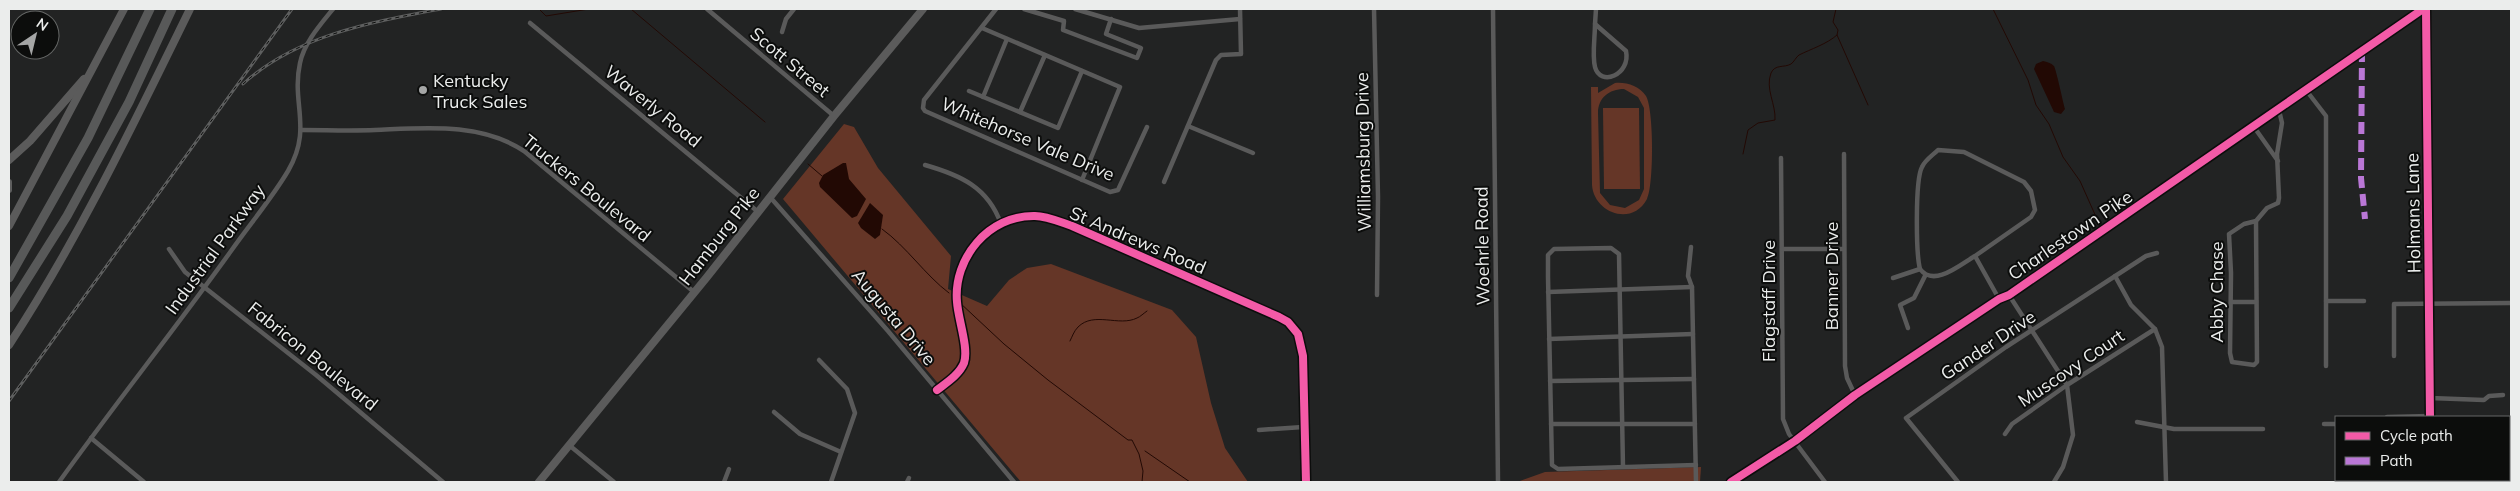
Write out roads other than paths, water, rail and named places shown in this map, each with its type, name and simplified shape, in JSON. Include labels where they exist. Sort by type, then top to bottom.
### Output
[{"type":"highway","points":[[9,278],[88,138],[150,9]]},
{"type":"highway","points":[[9,308],[67,216],[129,102],[172,9]]},
{"type":"main road","points":[[9,226],[124,9]]},
{"type":"main road","points":[[9,345],[39,298],[105,182],[190,9]]},
{"type":"main road","name":"Hamburg Pike","points":[[539,482],[694,292],[769,196],[923,9]]},
{"type":"main road","points":[[9,160],[30,141],[95,66]]},
{"type":"street","name":"Industrial Parkway","points":[[59,482],[205,287],[288,170],[300,146],[302,130],[299,66],[307,45],[333,9]]},
{"type":"street","name":"Scott Street","points":[[707,9],[834,116]]},
{"type":"street","points":[[782,32],[786,19],[794,9]]},
{"type":"street","name":"Whitehorse Vale Drive","points":[[996,9],[924,100],[923,108],[1110,192],[1118,190],[1147,127]]},
{"type":"street","points":[[1024,9],[1064,21],[1063,30],[1137,58],[1141,48],[1106,34],[1111,19]]},
{"type":"street","points":[[1075,9],[1139,28],[1240,19]]},
{"type":"street","points":[[1164,182],[1218,57],[1241,54],[1240,9]]},
{"type":"street","name":"Williamsburg Drive","points":[[1374,9],[1378,197],[1377,295]]},
{"type":"street","name":"Woehrle Road","points":[[1493,9],[1498,482]]},
{"type":"street","points":[[1595,24],[1626,51],[1625,67],[1620,73],[1612,77],[1602,74],[1594,66],[1595,24],[1596,9]]},
{"type":"street","name":"Charlestown Pike","points":[[1731,482],[1795,442],[1855,395],[2000,298],[2009,295],[2424,9]]},
{"type":"street","name":"Holmans Lane","points":[[2424,9],[2430,416]]},
{"type":"street","name":"Waverly Road","points":[[530,23],[722,180],[757,211]]},
{"type":"street","points":[[982,28],[1120,87],[1082,180]]},
{"type":"street","points":[[983,97],[1007,39]]},
{"type":"street","points":[[1020,112],[1045,55]]},
{"type":"street","points":[[970,91],[1058,128],[1082,71]]},
{"type":"street","points":[[2306,90],[2326,116],[2326,366]]},
{"type":"street","name":"Abby Chase","points":[[2256,221],[2257,362],[2254,365],[2232,362],[2229,234],[2244,224],[2256,221],[2267,208],[2278,203],[2278,161],[2282,123],[2279,110]]},
{"type":"street","points":[[1188,126],[1253,153]]},
{"type":"street","points":[[2254,127],[2278,161]]},
{"type":"street","name":"Truckers Boulevard","points":[[302,130],[446,129],[474,131],[499,137],[524,150],[694,292]]},
{"type":"street","points":[[1938,150],[1964,152],[2024,182],[2031,191],[2035,210],[2030,217],[1975,256],[1947,273],[1932,278],[1925,276],[1920,269],[1917,220],[1918,178],[1922,167],[1938,150]]},
{"type":"street","name":"Banner Drive","points":[[1844,154],[1845,366],[1847,378],[1855,395]]},
{"type":"street","name":"Flagstaff Drive","points":[[1781,158],[1782,410],[1786,428],[1825,482]]},
{"type":"street","points":[[925,165],[964,178],[992,203],[1001,224]]},
{"type":"street","points":[[9,182],[9,190]]},
{"type":"street","name":"Augusta Drive","points":[[769,196],[828,261],[1014,482]]},
{"type":"street","name":"St Andrews Road","points":[[937,390],[957,373],[964,362],[956,287],[961,265],[974,245],[1001,224],[1035,216],[1072,226],[1288,322],[1298,334],[1303,356],[1303,427],[1306,482]]},
{"type":"street","points":[[1691,247],[1688,276],[1692,287],[1696,482]]},
{"type":"street","points":[[1623,467],[1619,254],[1614,249],[1555,248],[1548,255],[1548,292],[1552,463],[1555,468],[1696,466]]},
{"type":"street","name":"Fabricon Boulevard","points":[[169,249],[185,272],[443,482]]},
{"type":"street","points":[[1782,249],[1844,249]]},
{"type":"street","name":"Gander Drive","points":[[1958,482],[1906,418],[2115,276],[2146,256],[2157,253]]},
{"type":"street","points":[[1975,256],[2000,298]]},
{"type":"street","points":[[1893,278],[1920,269]]},
{"type":"street","points":[[1908,328],[1900,304],[1914,298],[1925,276]]},
{"type":"street","points":[[2115,276],[2132,305],[2155,329],[2162,347],[2166,482]]},
{"type":"street","points":[[1548,292],[1692,287]]},
{"type":"street","points":[[2009,295],[2067,385],[2073,435],[2063,468],[2054,482]]},
{"type":"street","points":[[2326,301],[2364,301]]},
{"type":"street","points":[[2231,302],[2256,302]]},
{"type":"street","points":[[2394,356],[2394,304],[2511,303]]},
{"type":"street","name":"Muscovy Court","points":[[2005,434],[2012,424],[2067,385],[2155,329]]},
{"type":"street","points":[[1549,339],[1693,334]]},
{"type":"street","points":[[819,360],[847,389],[854,404],[855,413],[830,482]]},
{"type":"street","points":[[1550,381],[1694,379]]},
{"type":"street","points":[[2430,398],[2484,400],[2489,396],[2503,395]]},
{"type":"street","points":[[774,412],[800,434],[841,452]]},
{"type":"street","points":[[2137,422],[2174,428],[2263,429]]},
{"type":"street","points":[[1551,424],[1695,424]]},
{"type":"street","points":[[2324,424],[2335,424]]},
{"type":"street","points":[[1259,430],[1303,427]]},
{"type":"street","points":[[91,438],[144,482]]},
{"type":"street","points":[[569,445],[613,482]]},
{"type":"street","points":[[724,482],[729,470]]},
{"type":"waterway","points":[[539,9],[546,16],[589,9]]},
{"type":"waterway","points":[[631,9],[765,122]]},
{"type":"waterway","points":[[1836,9],[1833,22],[1838,30],[1837,35],[1868,105]]},
{"type":"waterway","points":[[1993,9],[2028,80],[2036,105],[2049,124],[2063,157],[2080,181],[2101,228]]},
{"type":"waterway","points":[[1743,154],[1748,130],[1758,123],[1775,120],[1769,85],[1769,79],[1773,70],[1777,67],[1791,64],[1799,55],[1824,44],[1837,35]]},
{"type":"waterway","points":[[808,164],[822,176]]},
{"type":"waterway","points":[[882,229],[900,244],[949,293]]},
{"type":"waterway","points":[[959,302],[1004,344],[1048,380],[1128,440],[1132,440],[1139,454],[1143,471],[1142,482]]},
{"type":"waterway","points":[[1070,341],[1074,332],[1084,322],[1099,319],[1130,320],[1147,311]]},
{"type":"waterway","points":[[1145,451],[1190,482]]},
{"type":"railway","points":[[9,401],[292,9]]},
{"type":"railway","points":[[243,84],[264,67],[287,53],[311,42],[336,33],[389,19],[441,9]]},
{"type":"place","name":"Kentucky Truck Sales","points":[[423,90]]}]
